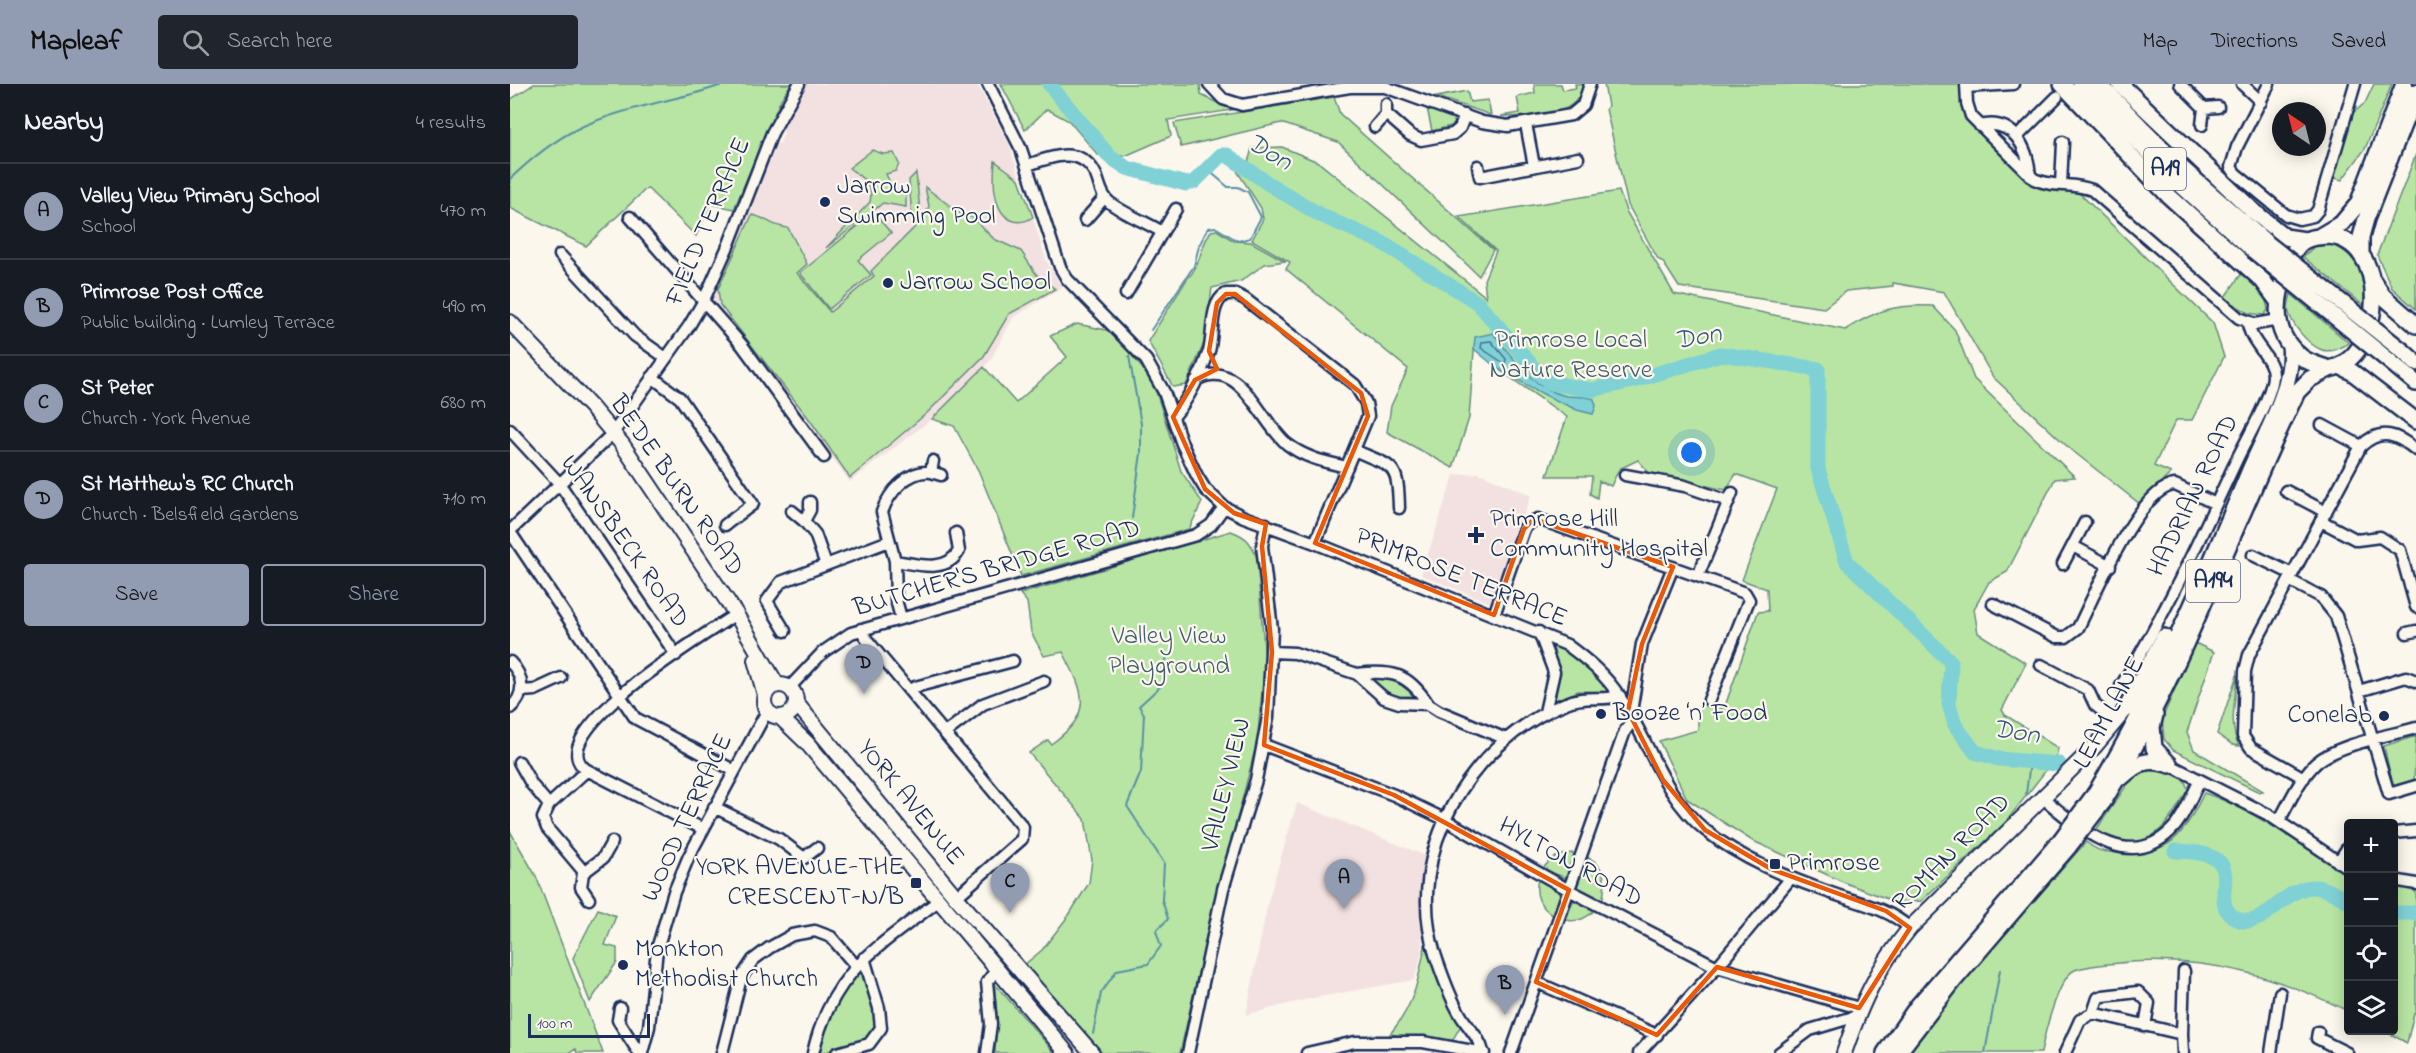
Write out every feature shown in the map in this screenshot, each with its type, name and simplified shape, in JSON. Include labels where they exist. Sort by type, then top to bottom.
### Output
[{"type":"highway","name":"A19","points":[[2081,84],[2187,191],[2399,358],[2416,382]]},
{"type":"highway","name":"A19","points":[[2099,84],[2258,245]]},
{"type":"highway","points":[[2120,84],[2253,211],[2285,237],[2311,238]]},
{"type":"highway","name":"A194","points":[[2290,346],[2279,320],[2277,300],[2294,251],[2311,238],[2342,223],[2358,204],[2404,84]]},
{"type":"highway","points":[[2059,91],[2170,197],[2257,275],[2277,300]]},
{"type":"highway","points":[[2361,255],[2361,237],[2366,219],[2416,92]]},
{"type":"highway","name":"A194","points":[[2311,238],[2341,238],[2361,255],[2373,281],[2369,328],[2365,340],[2350,360],[2334,368]]},
{"type":"highway","points":[[2373,281],[2383,296],[2416,325]]},
{"type":"highway","points":[[2290,346],[2306,360],[2352,372],[2416,421]]},
{"type":"highway","name":"LEAM LANE","points":[[2102,796],[2234,508],[2290,372],[2290,346]]},
{"type":"highway","name":"A19","points":[[2399,358],[2416,363]]},
{"type":"highway","name":"LEAM LANE","points":[[1898,1053],[2102,796],[2160,697],[2297,392],[2310,379],[2334,368]]},
{"type":"highway","points":[[2126,709],[2234,508]]},
{"type":"highway","name":"A194","points":[[2160,697],[2152,727],[2152,742],[2157,754],[2170,765]]},
{"type":"highway","name":"A194","points":[[2102,796],[2131,768],[2141,762],[2153,760],[2170,765]]},
{"type":"highway","name":"LEAM LANE","points":[[1885,1053],[1917,1007],[2065,843]]},
{"type":"main road","name":"BEDE BURN ROAD","points":[[510,322],[613,433],[783,686]]},
{"type":"main road","name":"BEDE BURN ROAD","points":[[746,632],[765,696]]},
{"type":"main road","points":[[783,686],[796,696],[797,704],[792,714],[781,718],[767,711],[765,696],[783,686]]},
{"type":"main road","name":"YORK AVENUE","points":[[797,704],[956,897],[1092,1053]]},
{"type":"main road","name":"ROMAN ROAD","points":[[1844,1053],[1858,1012],[1879,969],[1910,928],[2116,722],[2126,709]]},
{"type":"main road","name":"YORK AVENUE","points":[[781,718],[807,744],[1067,1053]]},
{"type":"main road","points":[[938,901],[956,897]]},
{"type":"main road","points":[[997,969],[1010,958]]},
{"type":"street","name":"FIELD TERRACE","points":[[510,531],[613,433],[704,302],[772,133],[799,84]]},
{"type":"street","points":[[988,84],[1010,124],[1028,165],[1060,267],[1067,279],[1146,360],[1156,375],[1197,476],[1205,489],[1224,507]]},
{"type":"street","points":[[1209,84],[1223,99],[1242,105],[1326,87],[1398,87],[1465,115],[1496,125],[1526,124],[1563,118],[1578,111],[1587,98],[1590,84]]},
{"type":"street","points":[[2013,84],[1966,85],[1968,110],[1980,126],[2030,176],[2042,183],[2084,186],[2100,195],[2232,313],[2248,323],[2265,324],[2279,320]]},
{"type":"street","points":[[2180,84],[2204,108],[2218,107]]},
{"type":"street","points":[[2242,84],[2260,102]]},
{"type":"street","points":[[2269,84],[2231,162],[2235,173],[2292,218],[2307,219],[2316,214],[2355,84]]},
{"type":"street","points":[[2017,137],[2059,91]]},
{"type":"street","points":[[2202,125],[2204,108]]},
{"type":"street","points":[[1375,127],[1386,109],[1410,135],[1421,140],[1457,132],[1465,115]]},
{"type":"street","points":[[1526,124],[1534,166]]},
{"type":"street","points":[[1980,126],[1996,124],[2017,137],[2029,159],[2030,176]]},
{"type":"street","points":[[2061,185],[2063,142]]},
{"type":"street","points":[[1028,165],[1059,154],[1076,157],[1094,171],[1105,197],[1162,232]]},
{"type":"street","points":[[1478,166],[1480,177],[1578,158]]},
{"type":"street","points":[[1085,220],[1105,197]]},
{"type":"street","points":[[1126,294],[1176,209]]},
{"type":"street","points":[[630,218],[742,345],[824,457]]},
{"type":"street","points":[[560,255],[635,336],[666,358]]},
{"type":"street","points":[[1173,417],[1182,408],[1209,351],[1219,298],[1230,293],[1248,301],[1359,390],[1369,413],[1312,542]]},
{"type":"street","name":"HADRIAN ROAD","points":[[2121,686],[2144,651],[2216,504],[2272,381],[2271,367],[2250,334],[2248,323]]},
{"type":"street","points":[[1209,351],[1222,375],[1244,390],[1271,428],[1289,446],[1313,459],[1347,467]]},
{"type":"street","points":[[1195,380],[1206,375],[1222,375]]},
{"type":"street","points":[[652,377],[680,398],[753,504],[725,525]]},
{"type":"street","points":[[2322,425],[2361,446]]},
{"type":"street","name":"WANSBECK ROAD","points":[[510,430],[560,483],[676,655]]},
{"type":"street","points":[[2304,778],[2251,748],[2242,728],[2247,662],[2361,446],[2378,435],[2396,436],[2416,450]]},
{"type":"street","points":[[1354,450],[1391,467],[1396,472],[1399,508]]},
{"type":"street","points":[[901,618],[896,600],[895,561],[883,520],[885,502],[906,479],[923,471],[935,469]]},
{"type":"street","points":[[1625,475],[1730,497],[1698,576]]},
{"type":"street","points":[[1993,604],[2057,637],[2066,637],[2078,628],[2135,517],[2167,486],[2180,486],[2216,504]]},
{"type":"street","points":[[2286,491],[2356,540],[2380,537],[2400,550],[2416,607]]},
{"type":"street","points":[[804,521],[810,510],[810,502]]},
{"type":"street","name":"PRIMROSE TERRACE","points":[[1224,507],[1234,513],[1539,632],[1578,653],[1620,696],[1663,780],[1690,816],[1719,839],[1791,878],[1886,911],[1910,928]]},
{"type":"street","name":"BUTCHER'S BRIDGE ROAD","points":[[783,686],[823,652],[861,629],[1064,574],[1196,535],[1211,525],[1224,507]]},
{"type":"street","points":[[792,511],[815,534],[826,565]]},
{"type":"street","points":[[1494,615],[1524,529],[1534,519],[1745,593],[1749,598],[1709,699]]},
{"type":"street","points":[[2063,564],[2085,522]]},
{"type":"street","name":"VALLEY VIEW","points":[[1188,1053],[1208,972],[1223,889],[1264,745],[1272,652],[1262,546],[1266,525]]},
{"type":"street","points":[[510,531],[638,720],[733,770]]},
{"type":"street","points":[[895,561],[939,566],[952,560],[964,549],[956,533]]},
{"type":"street","points":[[785,631],[768,607],[767,601],[771,592],[781,582],[889,541]]},
{"type":"street","points":[[2073,546],[2110,566]]},
{"type":"street","points":[[2253,555],[2321,597],[2332,609],[2390,794],[2416,786]]},
{"type":"street","points":[[1511,1053],[1631,715],[1642,644],[1673,567]]},
{"type":"street","points":[[703,830],[587,770],[578,759],[582,738],[592,720],[620,695],[736,614]]},
{"type":"street","points":[[861,629],[867,640],[1023,827],[1024,833],[1018,843],[956,897]]},
{"type":"street","points":[[1539,632],[1554,672],[1545,712]]},
{"type":"street","points":[[1272,652],[1295,653],[1357,674],[1384,698],[1399,703],[1428,704],[1506,739]]},
{"type":"street","points":[[910,691],[915,687],[1013,661]]},
{"type":"street","points":[[510,662],[520,675],[521,691],[517,702],[510,708]]},
{"type":"street","points":[[2042,665],[2088,690],[2095,705],[2116,722]]},
{"type":"street","points":[[1357,674],[1380,671],[1394,673],[1412,683],[1428,704]]},
{"type":"street","points":[[2359,691],[2406,677],[2416,681]]},
{"type":"street","points":[[521,691],[535,690],[561,678]]},
{"type":"street","points":[[945,733],[983,704],[1044,681]]},
{"type":"street","points":[[1484,1053],[1453,1001],[1436,955],[1428,924],[1429,879],[1444,819],[1464,785],[1506,739],[1545,712],[1584,697],[1620,696]]},
{"type":"street","name":"WOOD TERRACE","points":[[618,1020],[635,1050],[641,1053],[649,1027],[655,963],[664,922],[677,883],[733,770],[767,711]]},
{"type":"street","points":[[2279,821],[2304,778],[2325,757],[2416,728]]},
{"type":"street","name":"HYLTON ROAD","points":[[1264,745],[1384,791],[1444,819],[1569,890],[1717,967],[1858,1012]]},
{"type":"street","points":[[519,762],[532,785],[549,806]]},
{"type":"street","points":[[2170,765],[2279,821],[2344,865]]},
{"type":"street","points":[[584,872],[547,828],[543,818],[549,806],[587,770]]},
{"type":"street","points":[[2042,797],[2100,840],[2122,848],[2136,847],[2156,842],[2171,830],[2200,780]]},
{"type":"street","points":[[714,807],[779,839],[804,858],[817,848]]},
{"type":"street","points":[[2398,833],[2416,831]]},
{"type":"street","points":[[589,899],[581,887],[584,872],[603,858],[612,842]]},
{"type":"street","points":[[2338,862],[2344,854]]},
{"type":"street","points":[[1639,1053],[1717,967],[1791,878]]},
{"type":"street","points":[[2398,881],[2416,884]]},
{"type":"street","points":[[813,1053],[830,1003],[860,962],[938,901]]},
{"type":"street","points":[[722,1053],[741,978],[753,960],[792,935],[815,931],[831,938],[860,962],[879,1008],[881,1028],[869,1044],[837,1053]]},
{"type":"street","points":[[987,1053],[991,1024],[987,982],[997,969]]},
{"type":"street","points":[[2183,971],[2183,1053]]},
{"type":"street","points":[[1536,982],[1657,1035]]},
{"type":"street","points":[[2093,1013],[2098,998],[2138,992],[2149,1003],[2145,1026]]},
{"type":"street","points":[[2271,1053],[2280,993]]},
{"type":"street","points":[[608,1026],[618,1020],[620,1008]]},
{"type":"street","points":[[1779,1053],[1810,1030],[1858,1012]]},
{"type":"street","points":[[2065,1053],[2080,1020],[2093,1013],[2182,1034]]},
{"type":"street","points":[[2318,1032],[2317,1038],[2347,1053]]},
{"type":"street","points":[[1307,1053],[1355,1042],[1423,1042],[1484,1053]]},
{"type":"highlighted area","points":[[1226,294],[1235,294],[1361,393],[1368,416],[1315,543],[1494,615],[1524,529],[1534,519],[1673,567],[1642,644],[1628,711],[1663,780],[1705,830],[1771,869],[1886,911],[1910,928],[1859,1008],[1717,967],[1657,1035],[1536,982],[1569,890],[1394,795],[1264,745],[1272,652],[1262,546],[1266,524],[1234,513],[1205,489],[1173,417],[1195,380],[1217,369],[1209,351],[1217,303]]},
{"type":"shaded area","name":"Jarrow School","points":[[806,84],[977,84],[1009,144],[1047,262],[1062,287],[1013,318],[990,361],[932,419],[850,482],[747,341],[714,300],[714,293],[774,144],[780,143],[784,133],[782,129]]},
{"type":"shaded area","name":"Primrose Hill Community Hospital","points":[[1479,473],[1531,495],[1493,604],[1421,575],[1454,475]]},
{"type":"shaded area","points":[[1297,803],[1426,856],[1422,881],[1422,950],[1418,968],[1414,980],[1308,999],[1246,1015],[1268,901]]},
{"type":"green space","points":[[534,84],[791,84],[781,99],[734,209],[711,204],[696,236],[647,188],[586,246],[510,208],[510,100]]},
{"type":"green space","points":[[1001,84],[1200,84],[1201,95],[1232,110],[1168,120],[1171,136],[1125,156],[1098,155],[1069,121],[1047,109],[1025,130]]},
{"type":"green space","points":[[1534,84],[1561,84],[1563,90],[1576,88],[1575,84],[1583,84],[1579,96],[1562,110],[1538,116],[1501,116],[1520,113],[1517,97],[1535,93]]},
{"type":"green space","points":[[1604,84],[1962,84],[1968,118],[2022,175],[2038,187],[2076,190],[2213,323],[2224,357],[2192,420],[2176,420],[2154,466],[2171,473],[2140,504],[2069,448],[1993,377],[1944,292],[1893,283],[1893,286],[1846,291],[1824,308],[1679,287],[1663,262],[1658,259],[1628,205],[1606,109],[1608,106]]},
{"type":"green space","points":[[2374,84],[2392,84],[2365,149],[2342,180],[2331,177],[2347,118],[2365,103]]},
{"type":"green space","points":[[1467,91],[1470,102],[1488,100],[1491,115],[1437,97]]},
{"type":"green space","points":[[1334,97],[1340,114],[1493,250],[1479,276],[1338,142],[1281,123],[1181,147],[1174,123]]},
{"type":"green space","points":[[1427,108],[1453,116],[1455,125],[1432,131]]},
{"type":"green space","name":"Primrose Local Nature Reserve","points":[[1282,147],[1318,162],[1486,297],[1484,280],[1496,251],[1459,217],[1619,191],[1626,211],[1674,294],[1845,330],[1877,313],[1897,307],[1933,306],[1955,330],[1974,379],[2075,477],[2055,479],[2007,572],[1989,582],[1974,609],[1978,633],[2026,663],[2002,710],[2005,715],[2058,748],[2054,766],[2050,765],[2005,823],[1921,901],[1898,903],[1843,882],[1751,840],[1687,799],[1659,741],[1698,730],[1698,713],[1703,702],[1724,709],[1758,612],[1768,611],[1767,589],[1742,580],[1777,489],[1736,474],[1726,490],[1650,474],[1638,460],[1619,469],[1611,486],[1599,481],[1597,498],[1590,494],[1592,476],[1547,476],[1567,417],[1498,369],[1493,334],[1475,338],[1469,418],[1453,468],[1387,432],[1391,406],[1408,369],[1286,269],[1290,262],[1252,240],[1263,219],[1261,208],[1237,171],[1242,167],[1246,171],[1252,148]]},
{"type":"green space","points":[[872,150],[883,154],[894,153],[899,164],[896,171],[886,174],[893,189],[906,194],[906,207],[883,203],[826,248],[870,202],[869,186],[849,168]]},
{"type":"green space","points":[[2416,154],[2416,309],[2392,288],[2377,255]]},
{"type":"green space","points":[[995,161],[1019,179],[1033,217],[1017,222],[1001,211],[994,187]]},
{"type":"green space","points":[[916,173],[920,211],[912,217],[909,180]]},
{"type":"green space","points":[[925,187],[961,214],[972,217],[994,239],[1021,251],[1036,274],[1055,289],[1009,314],[984,356],[927,413],[850,478],[810,420],[720,305],[718,289],[752,215],[788,228],[807,264],[797,273],[830,312],[874,276],[871,271],[924,218],[929,206]]},
{"type":"green space","points":[[874,213],[891,233],[858,260],[871,275],[829,309],[800,273]]},
{"type":"green space","points":[[1217,230],[1234,241],[1251,242],[1285,261],[1265,264],[1241,281],[1212,288],[1205,341],[1186,385],[1173,387],[1148,341],[1192,274],[1211,231]]},
{"type":"green space","points":[[2334,245],[2350,256],[2360,270],[2364,286],[2364,306],[2303,257],[2315,246]]},
{"type":"green space","points":[[2245,269],[2263,293],[2268,310],[2264,315],[2248,313],[2224,298]]},
{"type":"green space","points":[[2291,294],[2349,343],[2329,351],[2322,350],[2306,339],[2289,315]]},
{"type":"green space","points":[[1077,324],[1111,331],[1143,369],[1155,388],[1181,471],[1202,502],[1189,529],[1021,576],[979,472],[954,426],[932,419],[984,367],[1016,403],[1067,357],[1050,336]]},
{"type":"green space","name":"Valley View Playground","points":[[1231,531],[1248,541],[1257,558],[1265,662],[1257,742],[1205,943],[1180,1053],[1103,1053],[1024,965],[1042,950],[1069,915],[1089,883],[1092,860],[1085,819],[1029,753],[1048,740],[1051,744],[1065,733],[1074,722],[1081,702],[1080,691],[1063,652],[1044,656],[1031,632],[1027,602],[1020,594]]},
{"type":"green space","points":[[2195,643],[2214,652],[2187,732],[2194,750],[2263,791],[2259,792],[2173,750],[2164,739],[2162,719]]},
{"type":"green space","points":[[1553,645],[1577,658],[1611,692],[1578,691],[1555,702],[1558,677]]},
{"type":"green space","points":[[2237,675],[2233,720],[2239,746],[2233,745],[2217,734]]},
{"type":"green space","points":[[1369,677],[1395,681],[1406,686],[1417,696],[1394,697]]},
{"type":"green space","points":[[2416,736],[2414,783],[2398,788],[2393,787],[2384,746]]},
{"type":"green space","points":[[2160,766],[2183,777],[2188,789],[2161,829],[2141,840],[2128,841],[2094,833],[2137,770]]},
{"type":"green space","points":[[2204,793],[2243,809],[2344,869],[2344,1009],[2269,979],[2215,966],[2159,961],[2129,962],[2081,968],[2069,975],[2053,1008],[2041,1053],[1905,1053],[1921,1029],[2086,842],[2106,852],[2152,851],[2173,840],[2189,821]]},
{"type":"green space","points":[[510,831],[536,876],[603,1053],[577,1053],[576,1049],[569,1053],[510,1053]]},
{"type":"green space","points":[[1572,853],[1576,855],[1566,878],[1543,869],[1556,857]]},
{"type":"green space","points":[[1587,857],[1598,865],[1604,876],[1602,901],[1577,887]]},
{"type":"green space","points":[[1538,879],[1561,891],[1554,916],[1539,900]]},
{"type":"green space","points":[[2398,887],[2416,890],[2416,1013],[2414,1013],[2407,1043],[2392,1035],[2398,1035]]},
{"type":"green space","points":[[1574,898],[1597,908],[1583,918],[1575,921],[1566,920]]},
{"type":"green space","points":[[598,909],[616,916],[605,945],[617,948],[617,962],[590,1002],[573,958]]},
{"type":"green space","points":[[1427,936],[1461,1025],[1451,1043],[1390,1034],[1406,1011],[1416,988]]},
{"type":"green space","points":[[861,968],[874,1007],[877,1026],[864,1042],[821,1053],[822,1033],[827,1022],[857,969]]},
{"type":"green space","points":[[994,983],[1055,1053],[995,1053],[997,1017]]},
{"type":"water","points":[[1493,333],[1516,362],[1543,387],[1566,396],[1594,399],[1596,406],[1593,414],[1577,410],[1545,395],[1498,369],[1474,349],[1475,337]]},
{"type":"waterway","points":[[510,179],[545,149],[594,121],[724,84]]},
{"type":"waterway","name":"Don","points":[[1049,84],[1110,157],[1127,168],[1186,184],[1194,182],[1221,155],[1227,155],[1320,215],[1381,242],[1478,303],[1539,374],[1551,383],[1592,390],[1633,381],[1721,354],[1818,369],[1818,469],[1847,562],[1951,662],[1949,704],[1955,725],[1975,752],[1999,759],[2059,764]]},
{"type":"waterway","points":[[1151,330],[1194,266],[1199,246],[1208,228],[1215,227],[1238,241],[1250,238],[1261,217],[1248,192],[1238,187],[1228,187],[1207,169]]},
{"type":"waterway","points":[[1129,356],[1141,424],[1141,453],[1132,518]]},
{"type":"waterway","points":[[1093,1034],[1101,993],[1117,970],[1148,964],[1161,946],[1156,931],[1168,919],[1162,900],[1164,863],[1127,806],[1141,772],[1144,714],[1139,706],[1163,684],[1164,663],[1168,656]]},
{"type":"waterway","points":[[2026,794],[2030,762]]},
{"type":"waterway","name":"Don","points":[[2175,851],[2201,853],[2216,859],[2223,868],[2224,900],[2227,911],[2237,919],[2247,921],[2256,919],[2293,893],[2303,889],[2323,888],[2344,899]]},
{"type":"waterway","name":"Don","points":[[2398,913],[2416,913]]},
{"type":"waterway","points":[[1985,1053],[2000,970]]},
{"type":"place","name":"Jarrow Swimming Pool","points":[[825,202]]},
{"type":"place","name":"Jarrow School","points":[[888,283]]},
{"type":"place","name":"Primrose Hill Community Hospital","points":[[1476,535]]},
{"type":"place","name":"St Matthew's RC Church","points":[[864,694]]},
{"type":"place","name":"Booze ‘n’ Food","points":[[1601,714]]},
{"type":"place","name":"Conelab","points":[[2384,716]]},
{"type":"place","name":"Primrose","points":[[1775,864]]},
{"type":"place","name":"YORK AVENUE-THE CRESCENT-N/B","points":[[916,883]]},
{"type":"place","name":"Valley View Primary School","points":[[1344,909]]},
{"type":"place","name":"St Peter","points":[[1010,913]]},
{"type":"place","name":"Monkton Methodist Church","points":[[623,965]]},
{"type":"place","name":"Primrose Post Office","points":[[1505,1015]]}]
